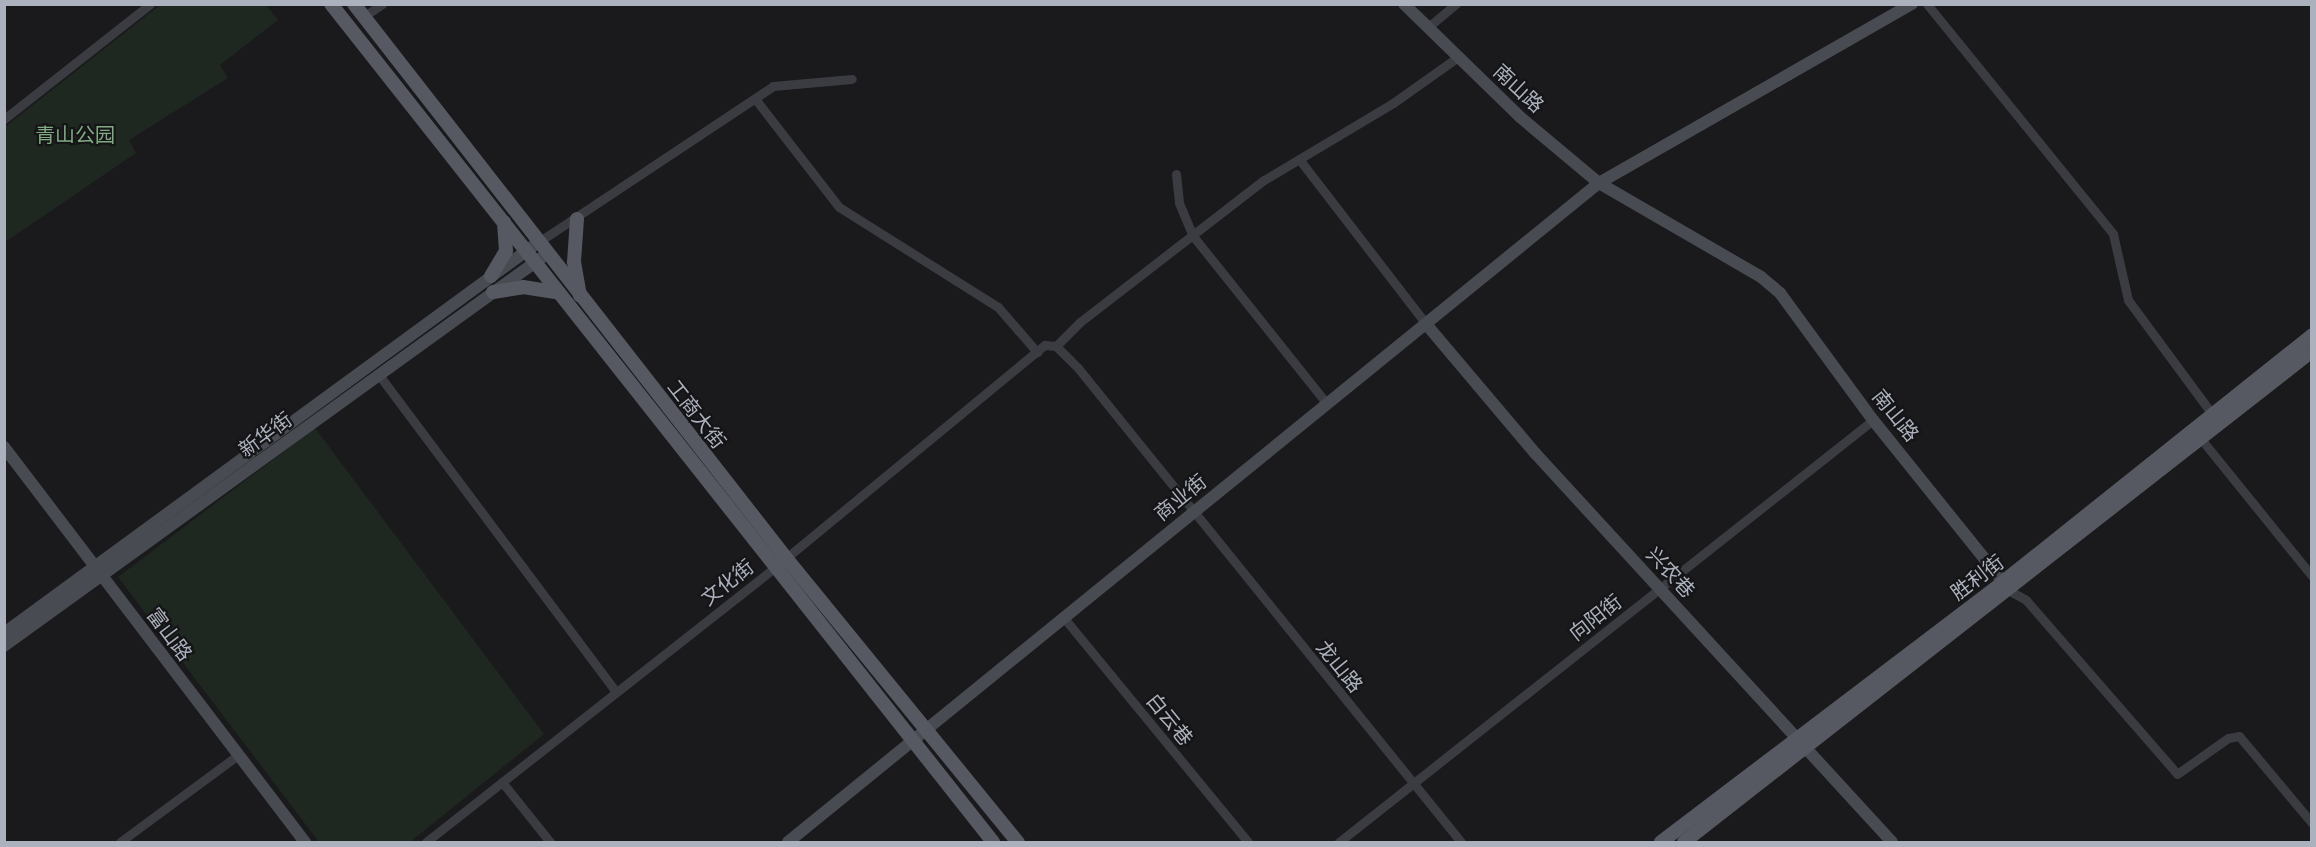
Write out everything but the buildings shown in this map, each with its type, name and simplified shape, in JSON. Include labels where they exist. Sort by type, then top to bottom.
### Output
[{"type":"main road","name":"工商大街","points":[[331,4],[527,249],[774,568],[993,843]]},
{"type":"main road","name":"工商大街","points":[[354,4],[544,247],[582,300],[786,558],[1018,843]]},
{"type":"main road","points":[[491,276],[506,251],[506,229],[500,215]]},
{"type":"main road","points":[[577,219],[574,262],[582,300]]},
{"type":"main road","points":[[493,292],[523,287],[559,293]]},
{"type":"main road","name":"胜利街","points":[[2007,586],[2212,414],[2312,335]]},
{"type":"main road","name":"胜利街","points":[[1661,843],[2007,586],[2201,439],[2312,351]]},
{"type":"main road","name":"胜利街","points":[[1684,843],[1800,741]]},
{"type":"street","points":[[4,119],[150,4]]},
{"type":"street","points":[[363,17],[382,4]]},
{"type":"street","name":"南山路","points":[[1404,4],[1458,57],[1599,183],[1761,276],[1780,294],[1874,420],[2007,586],[2026,600],[2177,774],[2228,738],[2239,736],[2308,810],[2312,823]]},
{"type":"street","points":[[1427,28],[1456,4]]},
{"type":"street","name":"商业街","points":[[788,843],[1599,183],[1912,4]]},
{"type":"street","points":[[1927,4],[2113,234],[2128,300],[2212,414]]},
{"type":"street","points":[[1056,346],[1080,322],[1264,180],[1393,103],[1458,57]]},
{"type":"street","points":[[544,247],[577,219],[756,100],[773,86],[852,79]]},
{"type":"street","points":[[756,100],[839,207],[998,307],[1037,352]]},
{"type":"street","points":[[1299,159],[1426,324]]},
{"type":"street","points":[[1176,174],[1179,203],[1193,236],[1327,405]]},
{"type":"street","name":"新华街","points":[[4,646],[98,572],[527,249],[544,247]]},
{"type":"street","name":"新华街","points":[[4,633],[98,572],[379,375],[536,261],[544,247]]},
{"type":"street","name":"兴农巷","points":[[1426,324],[1536,453],[1892,843]]},
{"type":"street","name":"文化街","points":[[426,843],[774,568],[1037,352],[1046,345],[1056,346]]},
{"type":"street","name":"龙山路","points":[[1056,346],[1461,843]]},
{"type":"street","points":[[379,375],[616,692]]},
{"type":"street","name":"向阳街","points":[[1339,843],[1874,420]]},
{"type":"street","points":[[2201,439],[2312,576]]},
{"type":"street","name":"富山路","points":[[4,447],[305,843]]},
{"type":"street","name":"白云巷","points":[[1064,618],[1248,843]]},
{"type":"street","points":[[120,843],[238,755]]},
{"type":"street","points":[[502,782],[550,843]]},
{"type":"green space","name":"青山公园","points":[[160,5],[266,5],[278,20],[220,65],[228,78],[129,140],[136,153],[5,242],[5,127]]},
{"type":"green space","points":[[315,428],[544,734],[410,842],[319,842],[118,577]]}]
